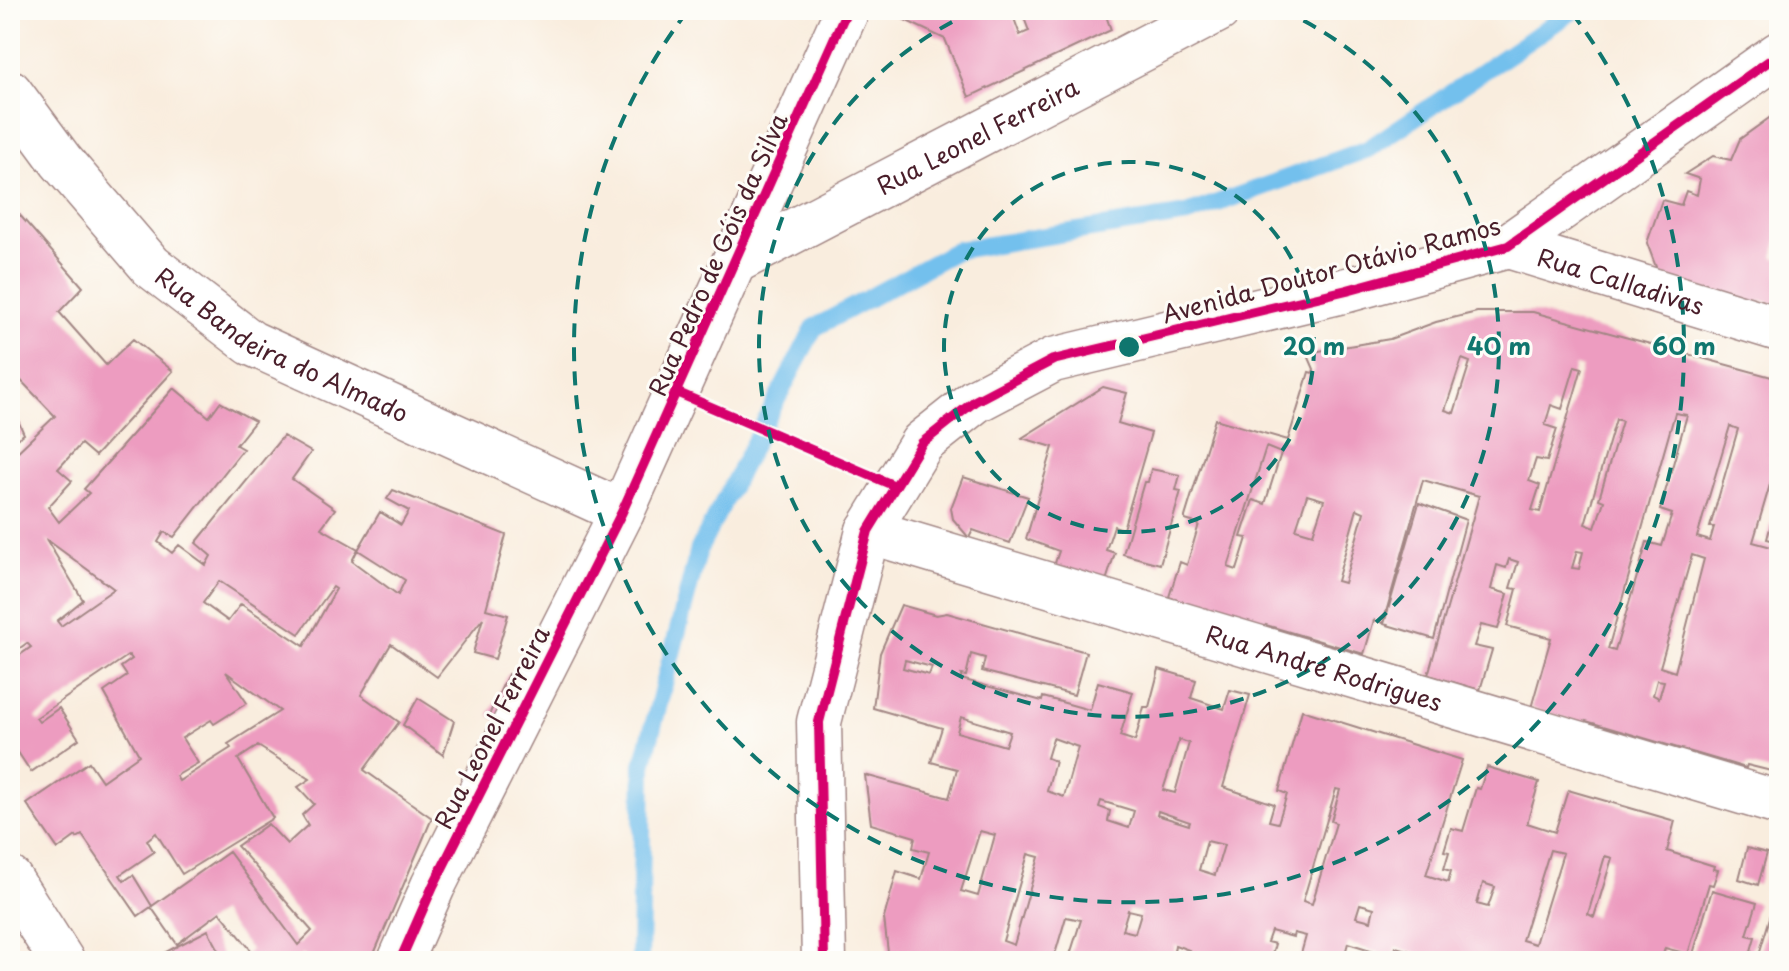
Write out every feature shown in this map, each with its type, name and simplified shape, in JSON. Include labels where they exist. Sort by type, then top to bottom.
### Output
[{"type":"street","name":"Rua Pedro de Góis da Silva","points":[[622,512],[847,10]]},
{"type":"street","name":"Rua Leonel Ferreira","points":[[736,261],[1218,10]]},
{"type":"street","name":"Avenida Doutor Otávio Ramos","points":[[824,961],[819,722],[868,531],[922,443],[975,401],[1053,360],[1347,290],[1508,246],[1779,54]]},
{"type":"street","name":"Rua Bandeira do Almado","points":[[10,92],[61,161],[151,266],[251,343],[622,512]]},
{"type":"street","name":"Rua Calladivas","points":[[1508,246],[1779,329]]},
{"type":"street","name":"Rua Leonel Ferreira","points":[[400,961],[433,886],[622,512]]},
{"type":"street","name":"Rua André Rodrigues","points":[[868,531],[1779,803]]},
{"type":"street","points":[[10,879],[62,961]]},
{"type":"building","points":[[893,10],[1011,10],[1020,35],[1029,31],[1021,10],[1104,10],[1111,30],[969,97],[945,39],[892,14]]},
{"type":"building","points":[[1779,111],[1779,235],[1773,257],[1779,259],[1779,305],[1760,300],[1758,307],[1659,275],[1647,243],[1662,200],[1681,205],[1686,191],[1697,195],[1700,179],[1685,174],[1713,156],[1731,160],[1740,139]]},
{"type":"building","points":[[10,204],[83,287],[59,312],[106,365],[133,339],[173,371],[95,456],[81,444],[58,469],[72,481],[48,507],[59,522],[89,493],[84,489],[174,388],[209,417],[220,402],[255,421],[236,445],[243,449],[174,537],[164,532],[158,542],[172,553],[179,545],[206,565],[211,556],[196,543],[283,436],[311,452],[292,479],[335,509],[321,528],[358,549],[352,561],[398,595],[405,580],[358,550],[380,512],[401,525],[409,511],[387,499],[393,490],[506,535],[486,609],[508,615],[495,659],[473,653],[483,618],[437,677],[391,644],[361,695],[399,722],[364,770],[432,818],[371,961],[309,961],[303,954],[293,961],[251,961],[246,954],[251,950],[220,912],[177,944],[151,907],[138,916],[82,835],[58,849],[27,804],[89,762],[102,781],[139,755],[104,692],[127,676],[121,667],[132,659],[129,655],[36,718],[39,722],[59,708],[79,739],[31,772],[10,740],[10,662],[31,647],[27,643],[10,655],[10,459],[55,416],[10,369]],"holes":[[[46,539],[114,589],[61,626],[57,621],[83,600]],[[219,581],[299,634],[333,587],[336,589],[304,646],[241,604],[228,621],[203,603]],[[226,672],[280,711],[228,744],[231,748],[179,781],[176,776],[198,763],[182,738],[211,720],[214,724],[247,703]],[[258,746],[310,779],[298,787],[314,804],[302,815],[308,825],[287,844],[268,824],[237,846],[312,931],[298,945],[229,852],[152,906],[133,875],[124,881],[120,875],[154,852],[147,840],[156,833],[182,874],[273,818],[238,759]]]},
{"type":"building","points":[[1477,312],[1533,312],[1779,379],[1779,454],[1753,542],[1779,549],[1779,773],[1747,765],[1746,768],[1531,708],[1551,638],[1507,626],[1517,589],[1510,588],[1518,562],[1509,559],[1506,568],[1497,565],[1491,589],[1508,594],[1498,629],[1481,625],[1474,646],[1492,650],[1480,690],[1428,675],[1479,496],[1423,480],[1383,623],[1374,620],[1364,654],[1266,625],[1264,632],[1169,597],[1180,562],[1187,565],[1199,524],[1185,520],[1185,517],[1215,419],[1288,440],[1309,372],[1313,373],[1314,369],[1307,353],[1390,339],[1436,322]],"holes":[[[1462,359],[1470,362],[1454,413],[1445,410]],[[1575,366],[1582,368],[1540,512],[1532,510],[1540,485],[1529,481],[1536,459],[1547,461],[1557,429],[1545,425],[1551,405],[1562,409]],[[1675,413],[1687,415],[1660,510],[1672,514],[1662,546],[1647,542],[1615,651],[1608,649]],[[1616,419],[1622,421],[1599,499],[1604,501],[1595,528],[1585,524]],[[1730,426],[1738,429],[1710,527],[1714,527],[1710,541],[1697,537]],[[1266,447],[1281,453],[1265,504],[1253,500],[1241,537],[1247,538],[1237,570],[1228,567]],[[1307,495],[1324,500],[1313,534],[1296,529]],[[1357,509],[1364,512],[1344,583],[1337,581]],[[1577,551],[1583,552],[1579,569],[1572,568]],[[1692,555],[1704,559],[1675,672],[1660,667]],[[1657,680],[1664,681],[1659,698],[1653,695]]]},
{"type":"building","points":[[1103,387],[1127,393],[1118,423],[1151,433],[1123,529],[1114,526],[1106,550],[1115,553],[1106,581],[1053,569],[1059,551],[1026,539],[1053,447],[1022,438]]},
{"type":"building","points":[[10,402],[24,434],[10,443]]},
{"type":"building","points":[[1151,469],[1180,475],[1176,490],[1181,491],[1160,564],[1123,554],[1144,482],[1148,482]]},
{"type":"building","points":[[963,477],[1028,497],[1010,543],[973,530],[969,538],[953,519],[951,508]]},
{"type":"building","points":[[1779,499],[1779,542],[1767,539]]},
{"type":"building","points":[[1419,503],[1466,520],[1434,639],[1384,624]]},
{"type":"building","points":[[901,605],[936,615],[947,613],[1086,652],[1074,695],[982,671],[985,658],[971,654],[966,676],[961,675],[961,679],[1042,701],[1043,697],[1090,710],[1098,682],[1133,692],[1120,736],[1135,741],[1144,707],[1149,707],[1159,669],[1196,680],[1191,698],[1224,709],[1230,690],[1250,695],[1223,787],[1274,804],[1269,821],[1278,823],[1287,794],[1279,791],[1302,710],[1462,760],[1426,875],[1448,882],[1451,871],[1444,869],[1449,852],[1444,851],[1451,828],[1463,831],[1476,788],[1480,789],[1487,767],[1539,782],[1527,823],[1555,832],[1568,790],[1675,821],[1667,851],[1718,870],[1713,885],[1709,884],[1688,954],[1665,948],[1661,961],[1444,961],[1396,947],[1392,961],[1378,961],[1380,953],[1348,943],[1343,961],[1299,961],[1306,936],[1294,933],[1293,937],[1271,931],[1267,942],[1275,944],[1270,961],[1068,961],[1081,920],[1066,917],[1053,961],[889,961],[884,918],[897,871],[921,879],[929,852],[913,848],[915,837],[871,824],[865,775],[949,798],[957,769],[931,762],[942,728],[873,708],[880,653]],"holes":[[[905,660],[932,667],[929,675],[903,668]],[[961,717],[1010,732],[1005,746],[957,732]],[[1053,738],[1078,747],[1064,797],[1047,791],[1055,761],[1047,758]],[[1179,740],[1189,743],[1175,793],[1163,790]],[[1336,789],[1340,790],[1331,821],[1336,823],[1312,904],[1303,901]],[[1101,801],[1134,811],[1129,828],[1108,821],[1110,811],[1099,807]],[[1158,811],[1190,822],[1189,825],[1157,815]],[[980,831],[995,835],[978,896],[961,891]],[[1207,841],[1224,845],[1215,875],[1199,870]],[[1550,850],[1563,853],[1535,944],[1522,940]],[[1028,854],[1039,857],[1014,945],[1003,941]],[[1605,856],[1612,858],[1594,917],[1588,914]],[[1483,883],[1495,887],[1488,907],[1477,904]],[[1360,904],[1374,908],[1371,921],[1356,917]],[[1128,910],[1141,913],[1135,933],[1122,930]],[[1175,945],[1189,950],[1187,954],[1174,951]]]},
{"type":"building","points":[[508,674],[520,680],[501,724],[489,715]]},
{"type":"building","points":[[418,698],[454,721],[443,755],[403,725]]},
{"type":"building","points":[[1747,848],[1767,853],[1758,885],[1739,879]]},
{"type":"building","points":[[1712,890],[1757,903],[1747,935],[1755,937],[1748,961],[1691,961]]},
{"type":"building","points":[[1778,891],[1779,961],[1757,961]]},
{"type":"building","points":[[208,930],[225,961],[171,961],[166,952]]},
{"type":"waterway","points":[[640,961],[643,765],[699,549],[814,328],[957,250],[1187,214],[1368,149],[1574,10]]},
{"type":"cycle path","points":[[400,961],[433,886],[622,512],[847,10]]},
{"type":"cycle path","points":[[824,961],[819,722],[868,531],[922,443],[975,401],[1053,360],[1347,290],[1508,246],[1779,54]]},
{"type":"cycle path","points":[[676,392],[895,486]]}]
